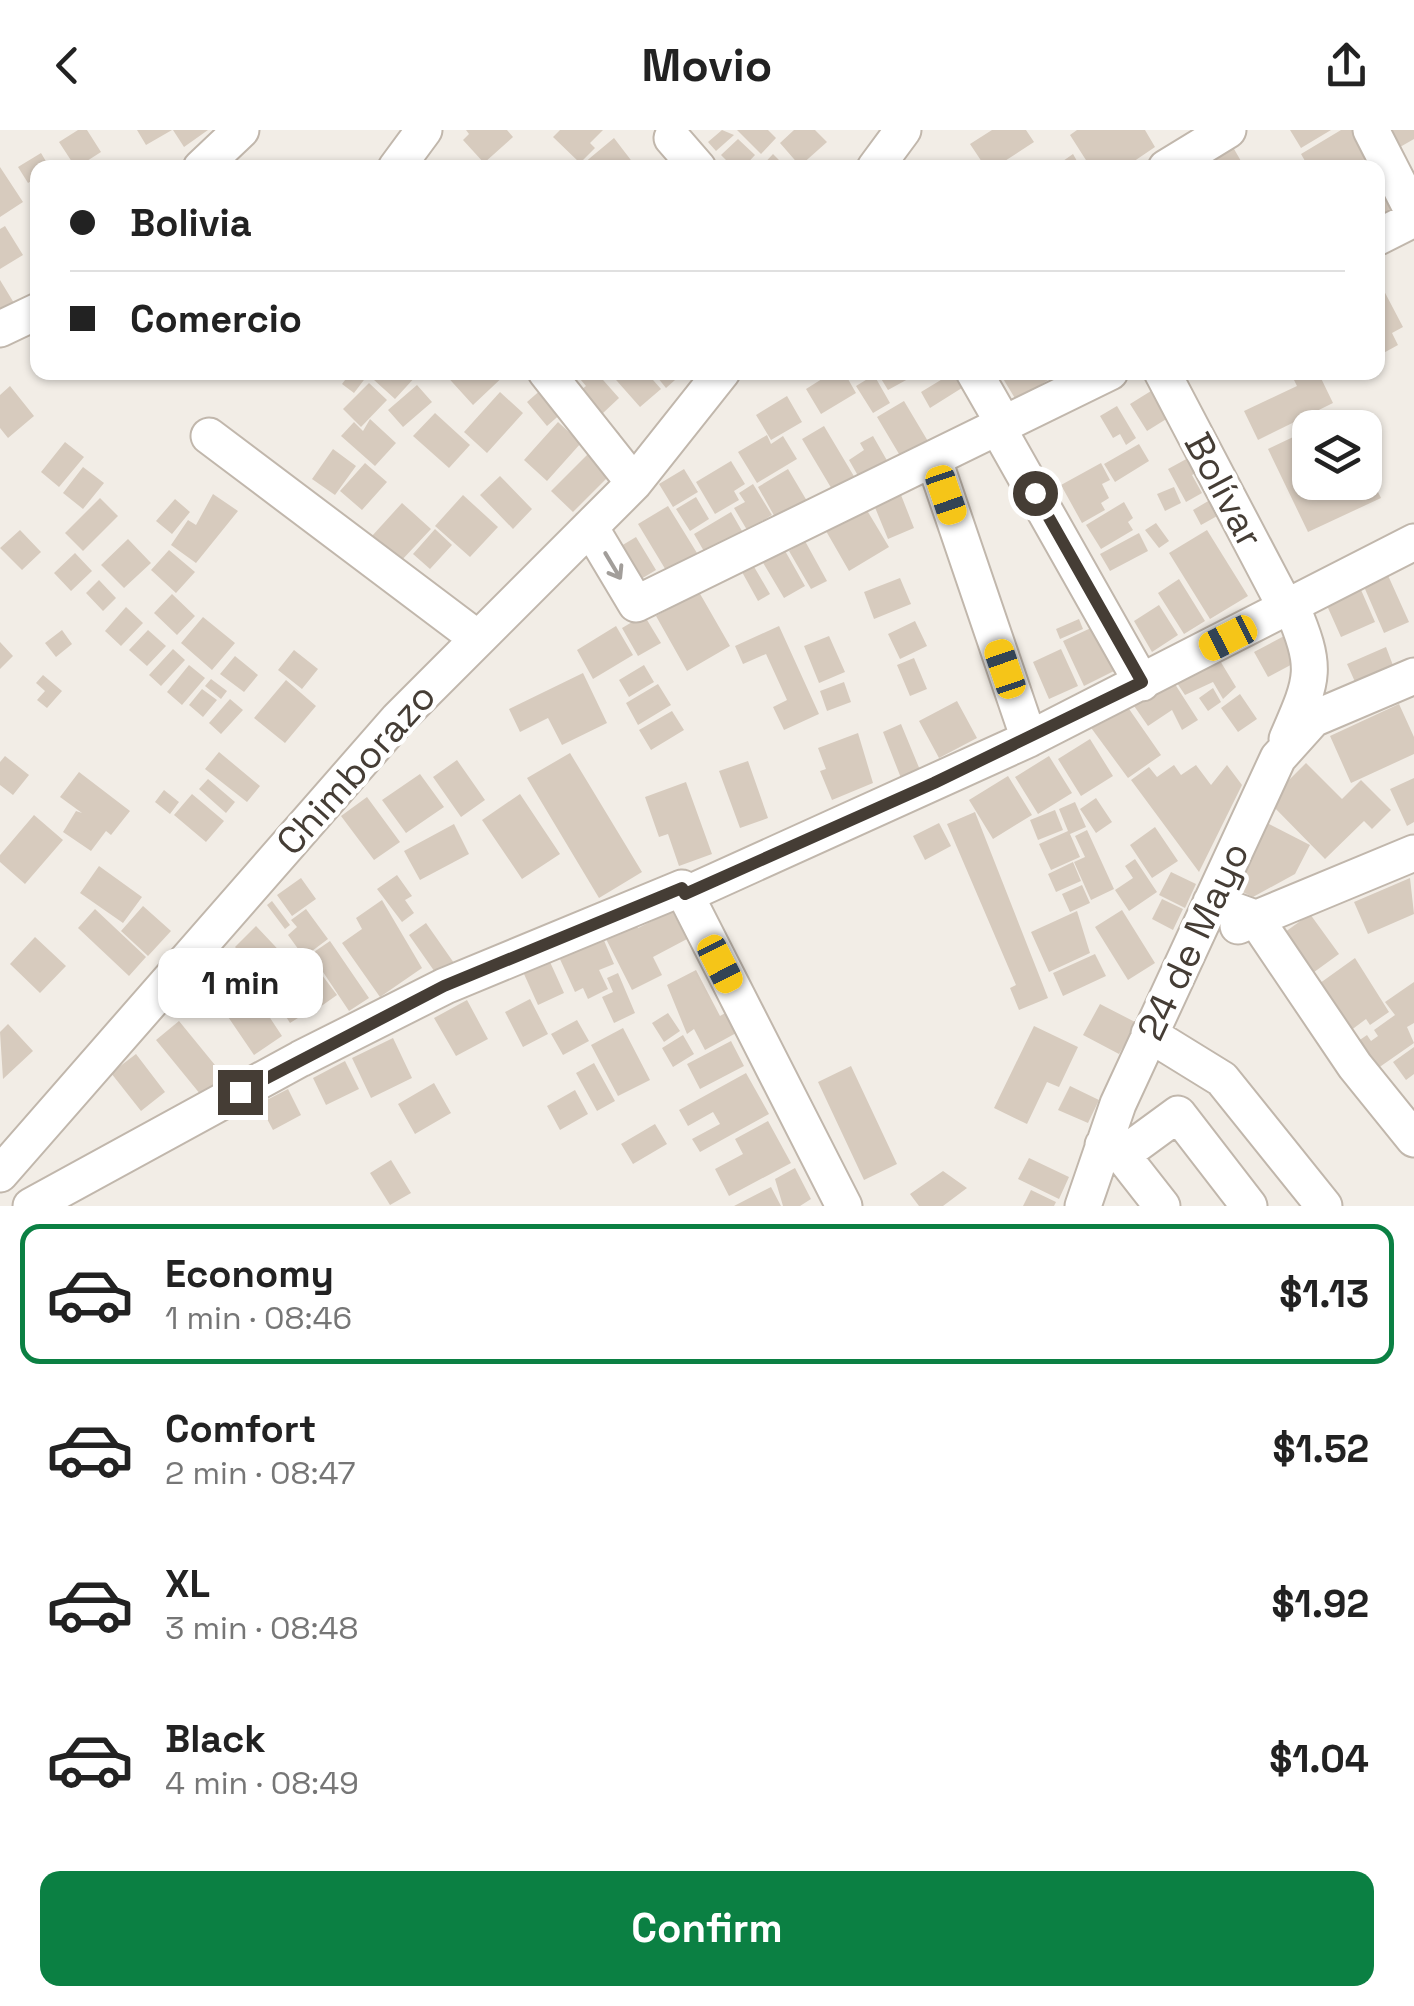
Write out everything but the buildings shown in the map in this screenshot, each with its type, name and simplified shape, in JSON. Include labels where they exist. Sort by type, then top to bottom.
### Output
[{"type":"street","points":[[209,160],[241,130]]},
{"type":"street","points":[[402,160],[424,130]]},
{"type":"street","points":[[881,160],[903,130]]},
{"type":"street","points":[[1179,160],[1228,130]]},
{"type":"street","points":[[1371,130],[1414,216],[1385,234]]},
{"type":"street","points":[[672,138],[691,160]]},
{"type":"street","points":[[0,329],[30,315]]},
{"type":"street","points":[[552,380],[634,483]]},
{"type":"street","name":"Chimborazo","points":[[0,1174],[398,719],[634,483],[716,380]]},
{"type":"street","points":[[978,380],[1142,682]]},
{"type":"street","points":[[590,527],[636,604],[1095,380]]},
{"type":"street","name":"Bolívar","points":[[1166,380],[1342,705]]},
{"type":"street","points":[[209,436],[477,638]]},
{"type":"street","points":[[934,460],[1029,739]]},
{"type":"street","points":[[685,894],[1029,739],[1414,542]]},
{"type":"street","points":[[1278,758],[1312,670],[1308,645],[1289,606]]},
{"type":"street","name":"24 de Mayo","points":[[1083,1206],[1112,1150],[1149,1034],[1278,758],[1303,727],[1342,705],[1414,676]]},
{"type":"street","points":[[1191,946],[1414,853]]},
{"type":"street","points":[[22,1146],[21,1177],[39,1202],[300,1059],[444,986],[682,888],[844,1206]]},
{"type":"street","points":[[1211,902],[1255,918],[1355,1066],[1414,1139]]},
{"type":"street","points":[[1149,1034],[1222,1080],[1324,1206]]},
{"type":"street","points":[[1162,1206],[1112,1150],[1178,1114],[1249,1206]]},
{"type":"route","points":[[240,1092],[444,986],[682,888],[685,894],[1029,739],[1142,682],[1035,493]]}]
